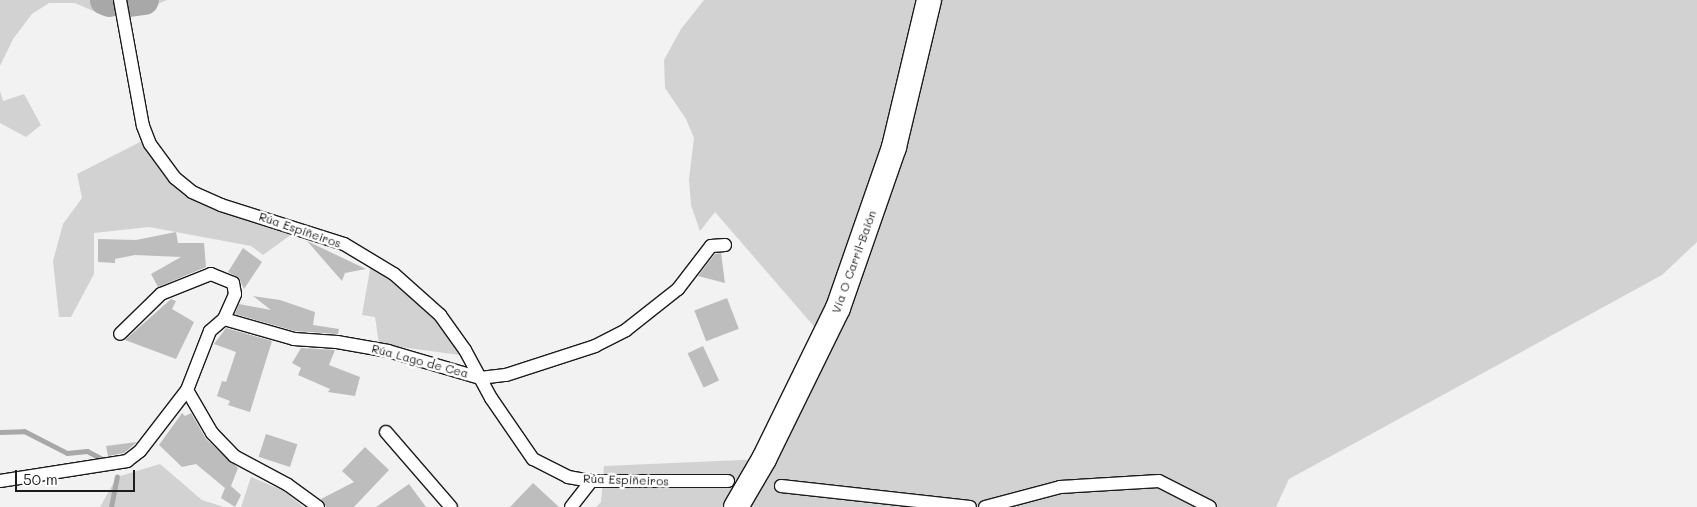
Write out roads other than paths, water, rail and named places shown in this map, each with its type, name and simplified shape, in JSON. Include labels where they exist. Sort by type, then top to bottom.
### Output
[{"type":"highway","name":"Vía O Carril-Baión","points":[[736,507],[764,459],[838,308],[894,147],[929,0]]},
{"type":"street","name":"Rúa Espiñeiros","points":[[120,0],[143,126],[150,144],[175,178],[192,192],[221,205],[344,244],[394,274],[440,315],[533,459],[568,477],[591,481],[728,481]]},
{"type":"street","name":"Rúa Lago de Cea","points":[[224,319],[294,339],[337,342],[388,351],[480,378],[544,365],[595,346],[626,330],[678,289],[710,246],[725,245]]},
{"type":"street","points":[[0,481],[127,460],[140,451],[187,390],[210,331],[224,319],[235,294],[233,283],[211,274],[161,294],[120,334]]},
{"type":"street","points":[[187,390],[212,433],[234,456],[288,485],[318,507]]},
{"type":"street","points":[[386,432],[451,507]]},
{"type":"street","points":[[571,507],[591,481]]},
{"type":"street","points":[[985,507],[1060,487],[1159,481],[1203,501],[1210,507]]},
{"type":"street","points":[[781,486],[970,507]]},
{"type":"waterway","points":[[104,0],[109,2]]},
{"type":"waterway","points":[[129,2],[144,0]]},
{"type":"waterway","points":[[0,432],[24,431],[67,453],[87,451],[100,458]]},
{"type":"waterway","points":[[111,507],[117,477]]},
{"type":"tunnel","points":[[728,481],[781,486]]}]
